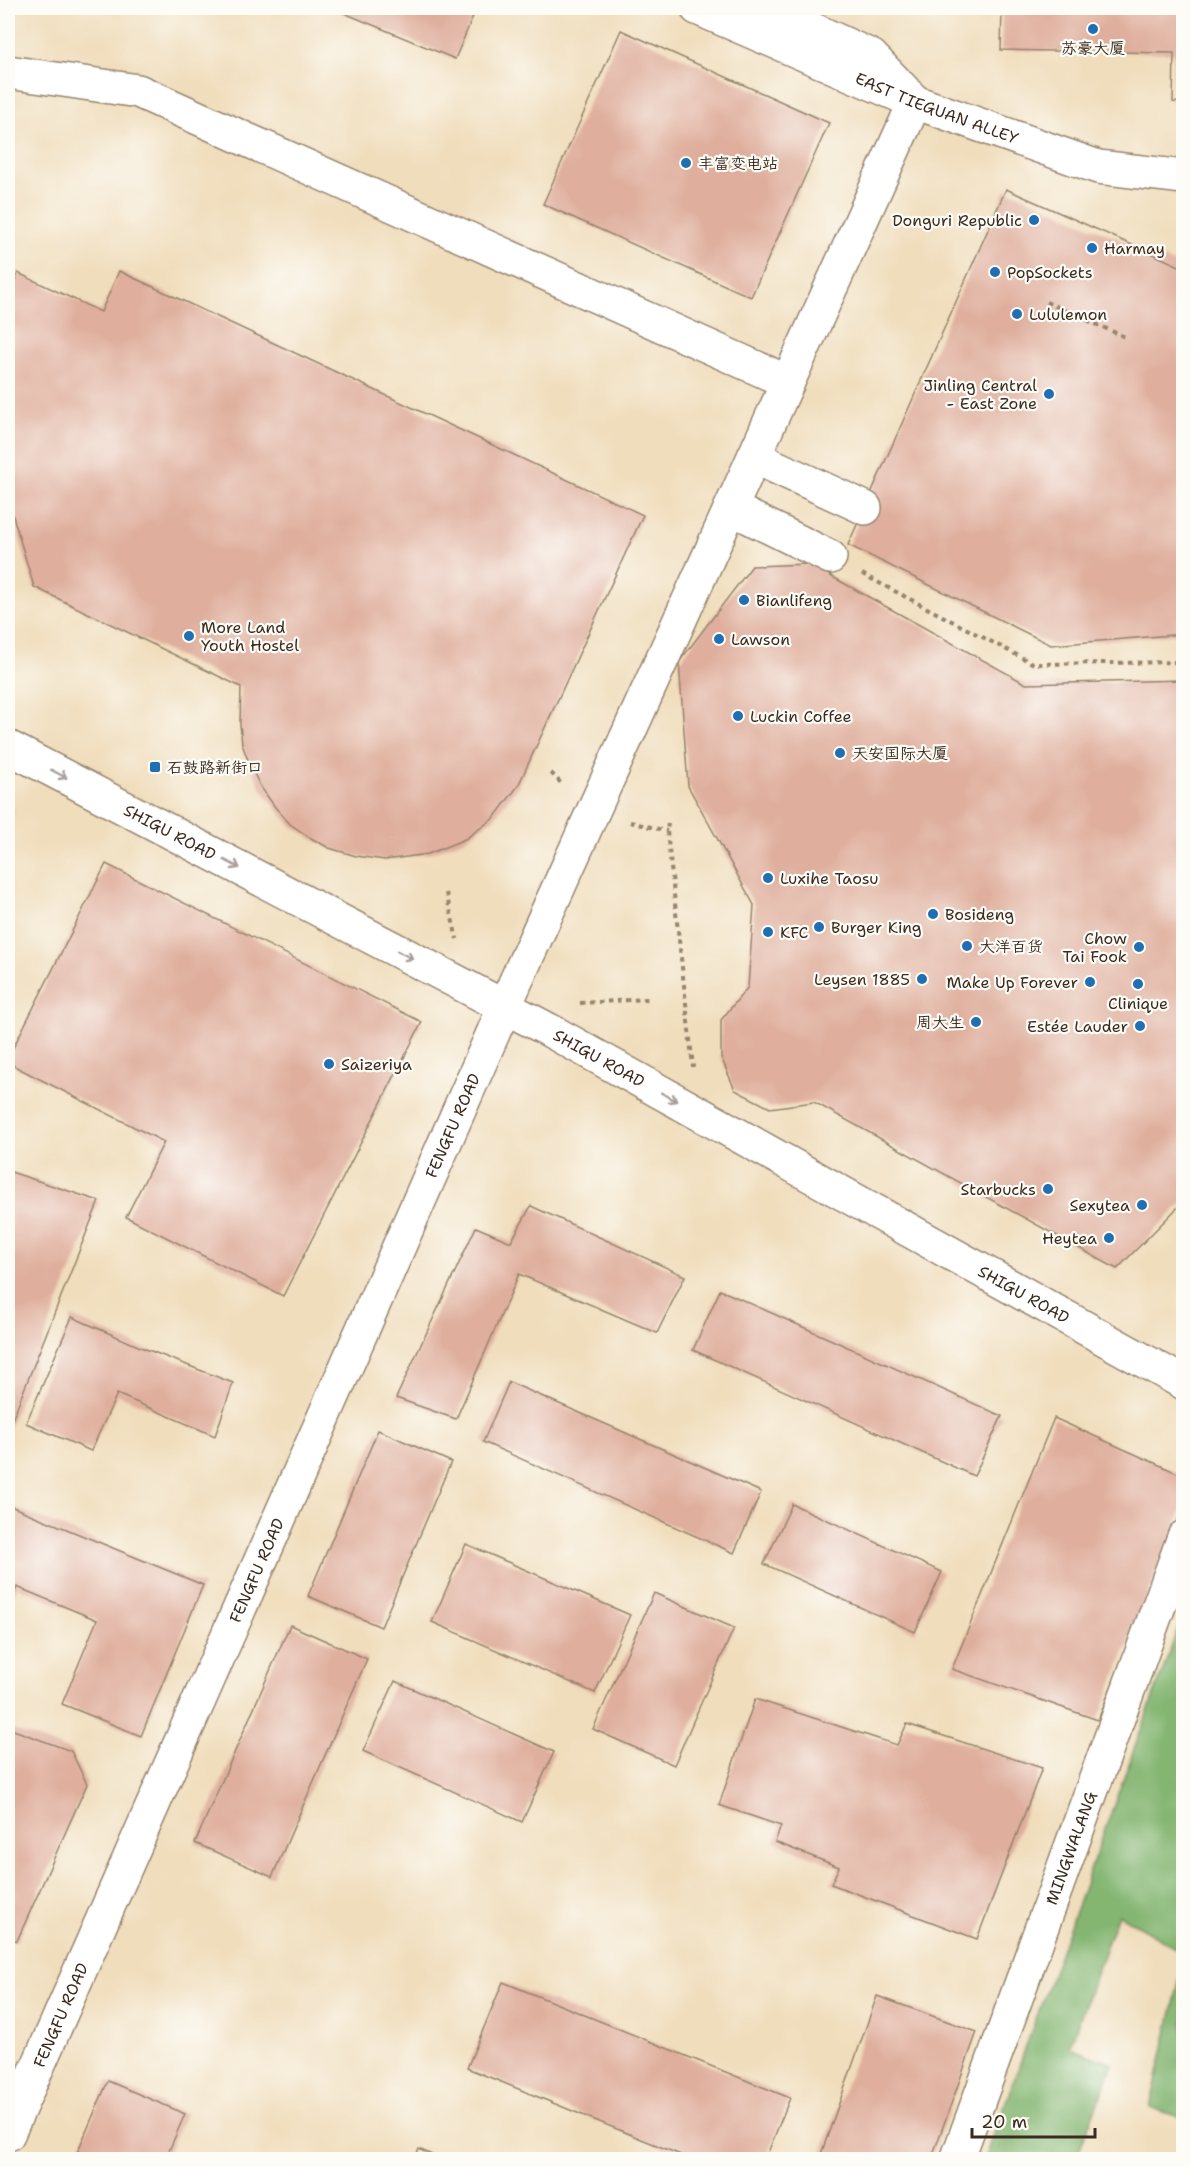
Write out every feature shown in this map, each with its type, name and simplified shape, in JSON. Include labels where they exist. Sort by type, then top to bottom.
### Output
[{"type":"street","name":"EAST TIEGUAN ALLEY","points":[[697,8],[915,102],[1098,167],[1184,177]]},
{"type":"street","points":[[766,8],[871,56],[915,102]]},
{"type":"street","points":[[8,72],[138,91],[788,381]]},
{"type":"street","name":"FENGFU ROAD","points":[[8,2134],[505,1006],[915,102]]},
{"type":"street","points":[[754,457],[865,508]]},
{"type":"street","points":[[731,508],[830,557]]},
{"type":"street","name":"SHIGU ROAD","points":[[8,747],[505,1006],[1184,1383]]},
{"type":"street","name":"MINGWALANG","points":[[957,2160],[1184,1538]]},
{"type":"path","points":[[1046,302],[1125,337]]},
{"type":"path","points":[[830,557],[1034,664],[1184,662]]},
{"type":"path","points":[[668,823],[667,831],[694,1071]]},
{"type":"path","points":[[446,893],[459,944]]},
{"type":"path","points":[[572,1004],[648,999]]},
{"type":"green space","points":[[1183,1615],[1183,2118],[1150,2108],[1181,1973],[1178,1951],[1118,1914],[1069,2048],[1113,2064],[1076,2159],[985,2159]]},
{"type":"building","points":[[332,8],[459,8],[474,14],[455,59]]},
{"type":"building","name":"苏豪大厦","points":[[1002,8],[1184,8],[1184,103],[1173,102],[1174,53],[1001,50]]},
{"type":"building","name":"丰富变电站","points":[[621,30],[829,123],[751,297],[543,204]]},
{"type":"building","name":"Jinling Central - East Zone","points":[[1006,189],[1184,268],[1184,634],[1051,645],[848,545]]},
{"type":"building","points":[[119,271],[643,515],[518,786],[494,818],[465,839],[428,854],[385,860],[356,856],[329,848],[309,837],[290,824],[275,807],[260,786],[249,763],[242,744],[241,687],[34,587],[8,505],[8,297],[18,273],[101,312]]},
{"type":"building","name":"大洋百货","points":[[809,564],[1026,684],[1184,680],[1184,1201],[1117,1269],[814,1102],[770,1108],[735,1090],[721,1057],[721,1020],[748,987],[754,905],[688,786],[679,662],[752,566]]},
{"type":"building","points":[[8,806],[14,810],[8,823]]},
{"type":"building","points":[[106,864],[422,1022],[283,1296],[126,1217],[164,1142],[8,1063],[8,1058]]},
{"type":"building","points":[[8,1171],[99,1201],[8,1430]]},
{"type":"building","points":[[531,1206],[685,1276],[657,1333],[519,1274],[456,1419],[396,1398],[476,1227],[511,1242]]},
{"type":"building","points":[[720,1290],[1002,1416],[974,1476],[693,1350]]},
{"type":"building","points":[[72,1317],[233,1383],[215,1436],[117,1394],[91,1451],[26,1423]]},
{"type":"building","points":[[509,1382],[761,1492],[734,1553],[483,1442]]},
{"type":"building","points":[[1054,1418],[1184,1476],[1184,1504],[1098,1720],[952,1669]]},
{"type":"building","points":[[378,1430],[451,1462],[381,1627],[308,1596]]},
{"type":"building","points":[[792,1504],[942,1572],[915,1632],[764,1564]]},
{"type":"building","points":[[8,1505],[203,1585],[141,1736],[62,1704],[97,1620],[17,1587],[8,1612]]},
{"type":"building","points":[[466,1544],[630,1615],[595,1693],[432,1622]]},
{"type":"building","points":[[654,1593],[734,1628],[674,1765],[593,1729]]},
{"type":"building","points":[[290,1625],[367,1659],[272,1877],[195,1843]]},
{"type":"building","points":[[395,1681],[554,1752],[522,1822],[363,1751]]},
{"type":"building","points":[[755,1699],[897,1745],[907,1724],[1042,1768],[977,1939],[831,1884],[839,1867],[775,1842],[781,1826],[719,1805]]},
{"type":"building","points":[[8,1728],[71,1751],[87,1784],[17,1941],[8,1937]]},
{"type":"building","points":[[503,1982],[790,2098],[765,2160],[693,2160],[467,2068]]},
{"type":"building","points":[[877,1996],[977,2032],[931,2160],[819,2160]]},
{"type":"building","points":[[108,2081],[185,2114],[165,2160],[74,2160]]},
{"type":"building","points":[[419,2149],[442,2160],[414,2160]]},
{"type":"place","name":"苏豪大厦","points":[[1093,29]]},
{"type":"place","name":"丰富变电站","points":[[686,163]]},
{"type":"place","name":"Donguri Republic","points":[[1034,220]]},
{"type":"place","name":"Harmay","points":[[1092,248]]},
{"type":"place","name":"PopSockets","points":[[995,272]]},
{"type":"place","name":"Lululemon","points":[[1017,314]]},
{"type":"place","name":"Jinling Central - East Zone","points":[[1049,394]]},
{"type":"place","name":"Bianlifeng","points":[[744,600]]},
{"type":"place","name":"More Land Youth Hostel","points":[[189,636]]},
{"type":"place","name":"Lawson","points":[[719,639]]},
{"type":"place","name":"Luckin Coffee","points":[[738,716]]},
{"type":"place","name":"天安国际大厦","points":[[840,753]]},
{"type":"place","name":"石鼓路新街口","points":[[155,767]]},
{"type":"place","name":"Luxihe Taosu","points":[[768,878]]},
{"type":"place","name":"Bosideng","points":[[933,914]]},
{"type":"place","name":"Burger King","points":[[819,927]]},
{"type":"place","name":"KFC","points":[[768,932]]},
{"type":"place","name":"大洋百货","points":[[967,946]]},
{"type":"place","name":"Chow Tai Fook","points":[[1139,947]]},
{"type":"place","name":"Leysen 1885","points":[[922,979]]},
{"type":"place","name":"Make Up Forever","points":[[1090,982]]},
{"type":"place","name":"Clinique","points":[[1138,984]]},
{"type":"place","name":"周大生","points":[[976,1022]]},
{"type":"place","name":"Estée Lauder","points":[[1140,1026]]},
{"type":"place","name":"Saizeriya","points":[[329,1064]]},
{"type":"place","name":"Starbucks","points":[[1048,1189]]},
{"type":"place","name":"Sexytea","points":[[1142,1205]]},
{"type":"place","name":"Heytea","points":[[1109,1238]]}]
